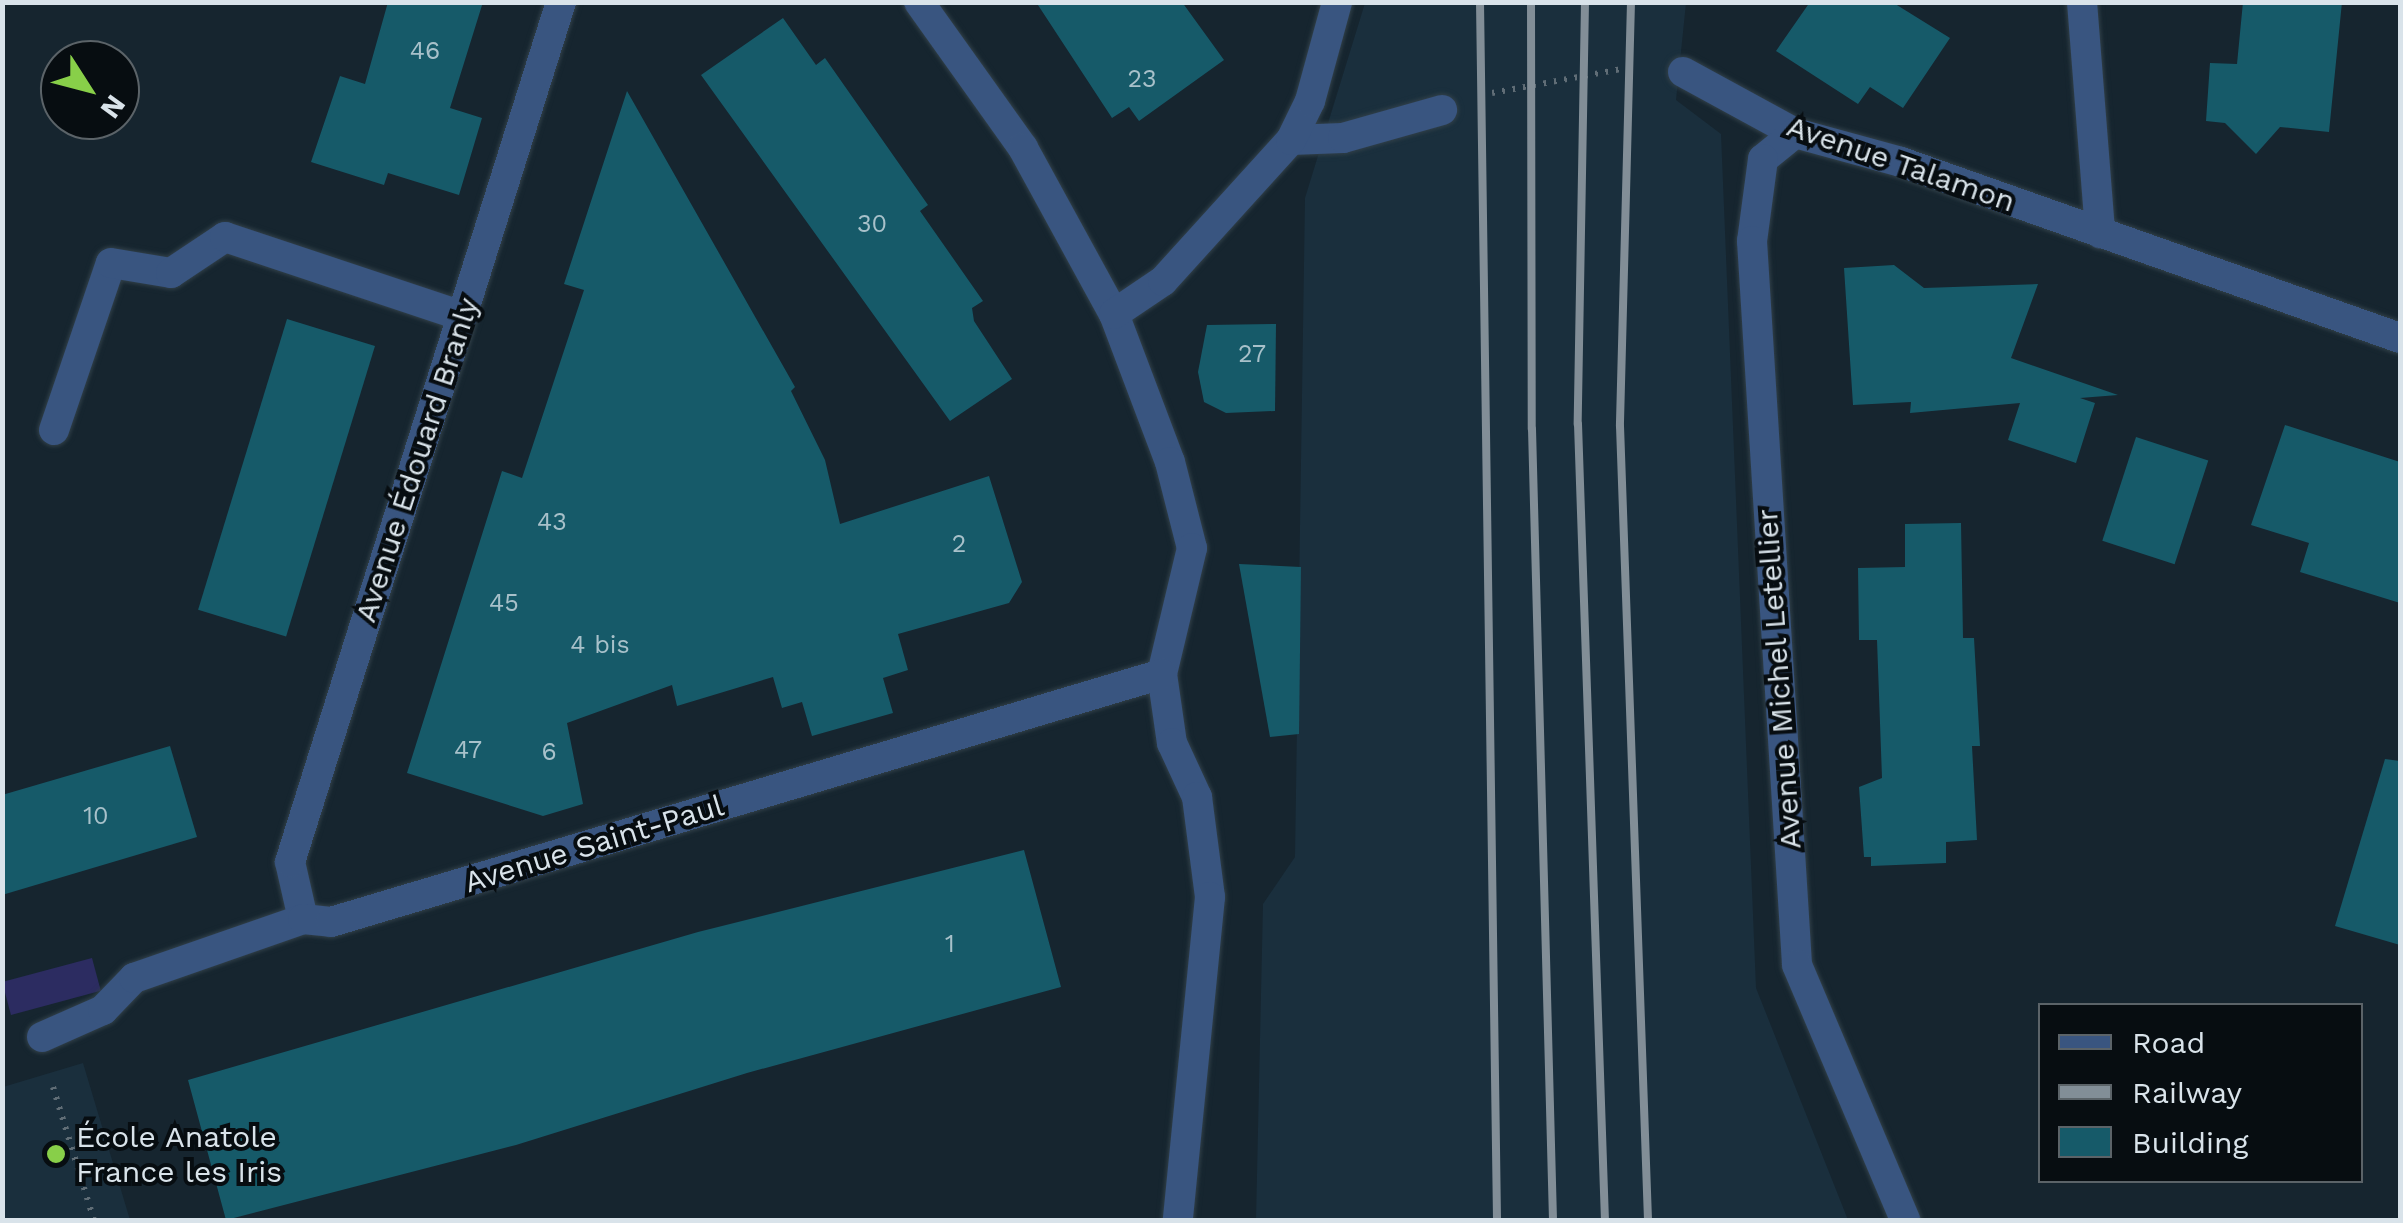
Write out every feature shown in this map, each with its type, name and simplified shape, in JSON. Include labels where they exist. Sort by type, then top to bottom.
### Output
[{"type":"street","name":"Avenue Édouard Branly","points":[[303,919],[290,862],[561,2]]},
{"type":"street","points":[[919,2],[1023,148],[1114,314],[1170,462],[1192,548],[1162,674],[1172,743],[1197,797],[1210,896],[1178,1220]]},
{"type":"street","points":[[1114,314],[1163,281],[1290,140],[1310,101],[1338,2]]},
{"type":"street","points":[[2082,2],[2100,234]]},
{"type":"street","name":"Avenue Talamon","points":[[1683,72],[1796,133],[1901,162],[2400,338]]},
{"type":"street","points":[[1290,140],[1342,138],[1442,110]]},
{"type":"street","name":"Avenue Michel Letellier","points":[[1796,133],[1762,159],[1752,241],[1796,966],[1905,1220]]},
{"type":"street","points":[[54,430],[111,263],[171,273],[224,237],[462,316]]},
{"type":"street","name":"Avenue Saint-Paul","points":[[42,1038],[103,1010],[134,978],[303,919],[331,922],[1162,674]]},
{"type":"path","points":[[1442,110],[1524,83],[1597,70],[1683,72]]},
{"type":"path","points":[[42,1038],[94,1220]]},
{"type":"shaded area","points":[[1365,3],[1686,3],[1676,100],[1721,134],[1756,988],[1848,1220],[1256,1220],[1263,904],[1295,857],[1305,198]]},
{"type":"shaded area","points":[[92,958],[101,991],[11,1015],[2,982]]},
{"type":"shaded area","name":"École Anatole France les Iris","points":[[83,1063],[130,1220],[3,1220],[3,1087]]},
{"type":"building","points":[[388,2],[483,2],[450,108],[482,118],[459,195],[388,173],[384,185],[311,162],[340,76],[365,84]]},
{"type":"building","points":[[1036,2],[1182,2],[1224,60],[1139,121],[1129,107],[1112,118]]},
{"type":"building","points":[[1810,2],[1892,2],[1950,38],[1903,108],[1870,87],[1858,104],[1776,51]]},
{"type":"building","points":[[2243,2],[2342,2],[2329,132],[2280,127],[2256,154],[2225,123],[2206,121],[2210,63],[2237,64]]},
{"type":"building","points":[[783,18],[816,65],[825,58],[928,205],[920,211],[983,301],[972,308],[974,321],[1012,379],[950,421],[701,75]]},
{"type":"building","points":[[627,91],[795,387],[791,391],[825,460],[840,524],[989,476],[1022,582],[1009,603],[898,634],[908,670],[883,678],[893,713],[812,736],[802,702],[782,708],[773,677],[677,706],[672,685],[567,723],[583,804],[543,816],[407,773],[502,471],[522,478],[584,290],[564,284]]},
{"type":"building","points":[[1894,265],[1924,288],[2038,284],[2011,358],[2118,395],[2080,398],[2095,403],[2076,463],[2008,440],[2020,403],[1910,413],[1911,402],[1853,405],[1844,268]]},
{"type":"building","points":[[287,319],[375,346],[286,637],[198,610]]},
{"type":"building","points":[[1276,324],[1275,411],[1226,413],[1204,402],[1198,372],[1207,325]]},
{"type":"building","points":[[2285,425],[2400,462],[2400,603],[2300,572],[2309,543],[2251,525]]},
{"type":"building","points":[[2136,437],[2208,460],[2175,564],[2102,541]]},
{"type":"building","points":[[1961,523],[1963,638],[1974,638],[1980,746],[1972,746],[1977,840],[1946,842],[1946,863],[1871,866],[1871,857],[1864,857],[1859,787],[1882,778],[1877,640],[1859,640],[1858,568],[1905,567],[1905,524]]},
{"type":"building","points":[[1239,564],[1301,567],[1299,734],[1270,737]]},
{"type":"building","points":[[170,746],[197,837],[2,895],[2,795]]},
{"type":"building","points":[[2385,759],[2400,761],[2400,945],[2335,926]]},
{"type":"building","points":[[1024,850],[1061,987],[747,1073],[516,1145],[226,1220],[188,1080],[698,932]]},
{"type":"railway","points":[[1480,2],[1497,1220]]},
{"type":"railway","points":[[1531,2],[1532,429],[1553,1220]]},
{"type":"railway","points":[[1585,2],[1578,424],[1605,1220]]},
{"type":"railway","points":[[1631,2],[1620,426],[1648,1220]]},
{"type":"place","name":"École Anatole France les Iris","points":[[56,1154]]}]
